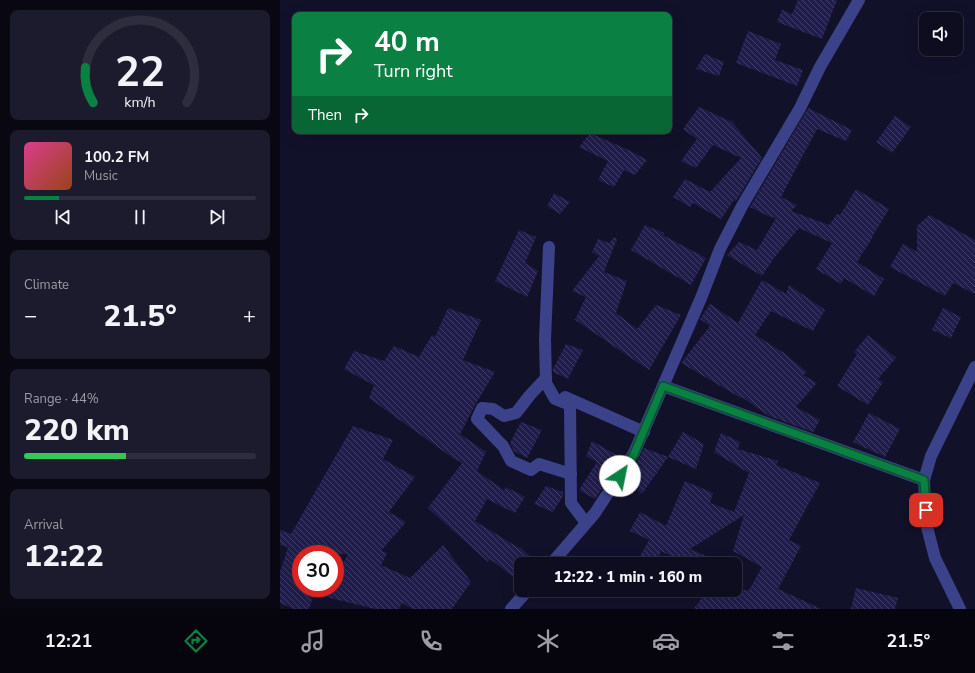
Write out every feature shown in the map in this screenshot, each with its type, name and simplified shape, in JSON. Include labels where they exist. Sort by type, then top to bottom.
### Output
[{"type":"street","points":[[557,557],[595,513],[634,454],[701,298],[720,248],[742,206],[800,108],[820,67],[859,0]]},
{"type":"street","points":[[549,247],[545,340],[546,383],[555,399],[570,405],[571,504],[586,523]]},
{"type":"street","points":[[960,609],[935,558],[926,523],[924,480],[931,456],[975,367]]},
{"type":"street","points":[[546,378],[516,413],[504,416],[493,409],[482,408],[477,419],[504,446],[511,461],[531,470],[539,464],[571,474]]},
{"type":"street","points":[[663,386],[924,480]]},
{"type":"street","points":[[551,391],[644,432]]},
{"type":"street","points":[[511,609],[522,597]]},
{"type":"building","points":[[798,0],[837,0],[822,39],[777,22],[782,10],[792,14]]},
{"type":"building","points":[[748,31],[781,44],[775,60],[803,70],[797,86],[736,63]]},
{"type":"building","points":[[705,54],[724,62],[719,76],[696,69]]},
{"type":"building","points":[[699,107],[732,122],[762,158],[736,201],[734,200],[721,219],[693,203],[690,207],[673,197],[685,179],[710,192],[741,158],[713,145],[696,168],[681,161],[697,139],[683,129]]},
{"type":"building","points":[[808,108],[852,130],[846,141],[817,129],[781,197],[797,205],[791,211],[829,225],[837,214],[840,215],[856,189],[889,209],[857,262],[884,279],[874,296],[844,278],[841,284],[816,269],[832,243],[799,228],[774,258],[762,276],[727,255],[739,242],[757,250],[776,218],[770,217],[750,207]]},
{"type":"building","points":[[895,116],[911,127],[892,153],[876,142]]},
{"type":"building","points":[[589,134],[592,134],[631,151],[647,160],[635,175],[624,170],[614,187],[598,180],[608,161],[579,147]]},
{"type":"building","points":[[554,193],[570,202],[560,214],[547,206]]},
{"type":"building","points":[[929,215],[975,240],[975,294],[953,283],[945,296],[890,267],[903,244],[917,252],[917,226]]},
{"type":"building","points":[[645,225],[664,233],[663,235],[706,258],[691,285],[631,250]]},
{"type":"building","points":[[519,230],[536,237],[525,263],[538,271],[527,297],[495,281]]},
{"type":"building","points":[[614,237],[617,239],[604,272],[627,281],[616,313],[637,329],[656,305],[681,315],[649,370],[575,320],[586,297],[572,291],[599,256],[592,252],[598,239],[609,243]]},
{"type":"building","points":[[762,280],[786,294],[789,285],[825,310],[813,331],[771,311],[755,335],[784,353],[807,372],[803,375],[817,383],[796,407],[820,420],[813,432],[769,416],[742,397],[741,398],[681,363],[710,326],[700,319],[710,304],[738,323]]},
{"type":"building","points":[[448,308],[481,320],[463,360],[495,372],[460,434],[486,452],[477,471],[504,490],[506,487],[525,497],[515,513],[487,499],[475,521],[519,548],[520,547],[531,557],[514,557],[514,578],[490,559],[488,562],[428,508],[462,463],[369,398],[374,385],[344,369],[354,351],[384,361],[394,346],[419,357],[432,335],[435,337]]},
{"type":"building","points":[[943,308],[961,317],[951,338],[932,330]]},
{"type":"building","points":[[868,335],[896,358],[878,379],[883,382],[868,405],[837,386],[857,354],[854,352]]},
{"type":"building","points":[[566,344],[583,350],[568,379],[553,372],[553,369]]},
{"type":"building","points":[[869,413],[900,429],[885,457],[853,442]]},
{"type":"building","points":[[521,422],[542,430],[527,458],[514,451],[510,443]]},
{"type":"building","points":[[353,426],[393,440],[383,459],[415,477],[389,512],[406,522],[381,551],[387,553],[381,565],[410,578],[443,545],[471,582],[452,609],[413,609],[402,603],[399,609],[375,609],[326,597],[344,597],[344,561],[348,554],[344,554],[344,545],[292,545],[292,597],[313,597],[309,609],[294,609],[280,603],[280,572],[288,547],[280,545],[280,530],[291,534]]},
{"type":"building","points":[[683,432],[704,444],[696,469],[668,457]]},
{"type":"building","points":[[721,433],[740,442],[738,449],[778,461],[776,465],[820,483],[789,540],[801,546],[778,589],[821,609],[694,609],[702,597],[742,597],[742,590],[749,590],[762,567],[733,551],[744,515],[690,549],[708,557],[673,557],[661,551],[659,557],[640,557],[649,540],[630,531],[640,512],[666,526],[685,481],[713,493],[710,503],[734,512],[749,473],[714,452]]},
{"type":"building","points":[[592,441],[622,458],[595,499],[579,490],[597,462],[586,456]]},
{"type":"building","points":[[644,448],[668,457],[642,494],[627,477]]},
{"type":"building","points":[[546,486],[563,492],[563,496],[553,512],[534,504]]},
{"type":"building","points":[[856,588],[898,598],[895,609],[851,609]]},
{"type":"route","points":[[620,476],[634,454],[663,386],[924,480],[926,510]]}]
